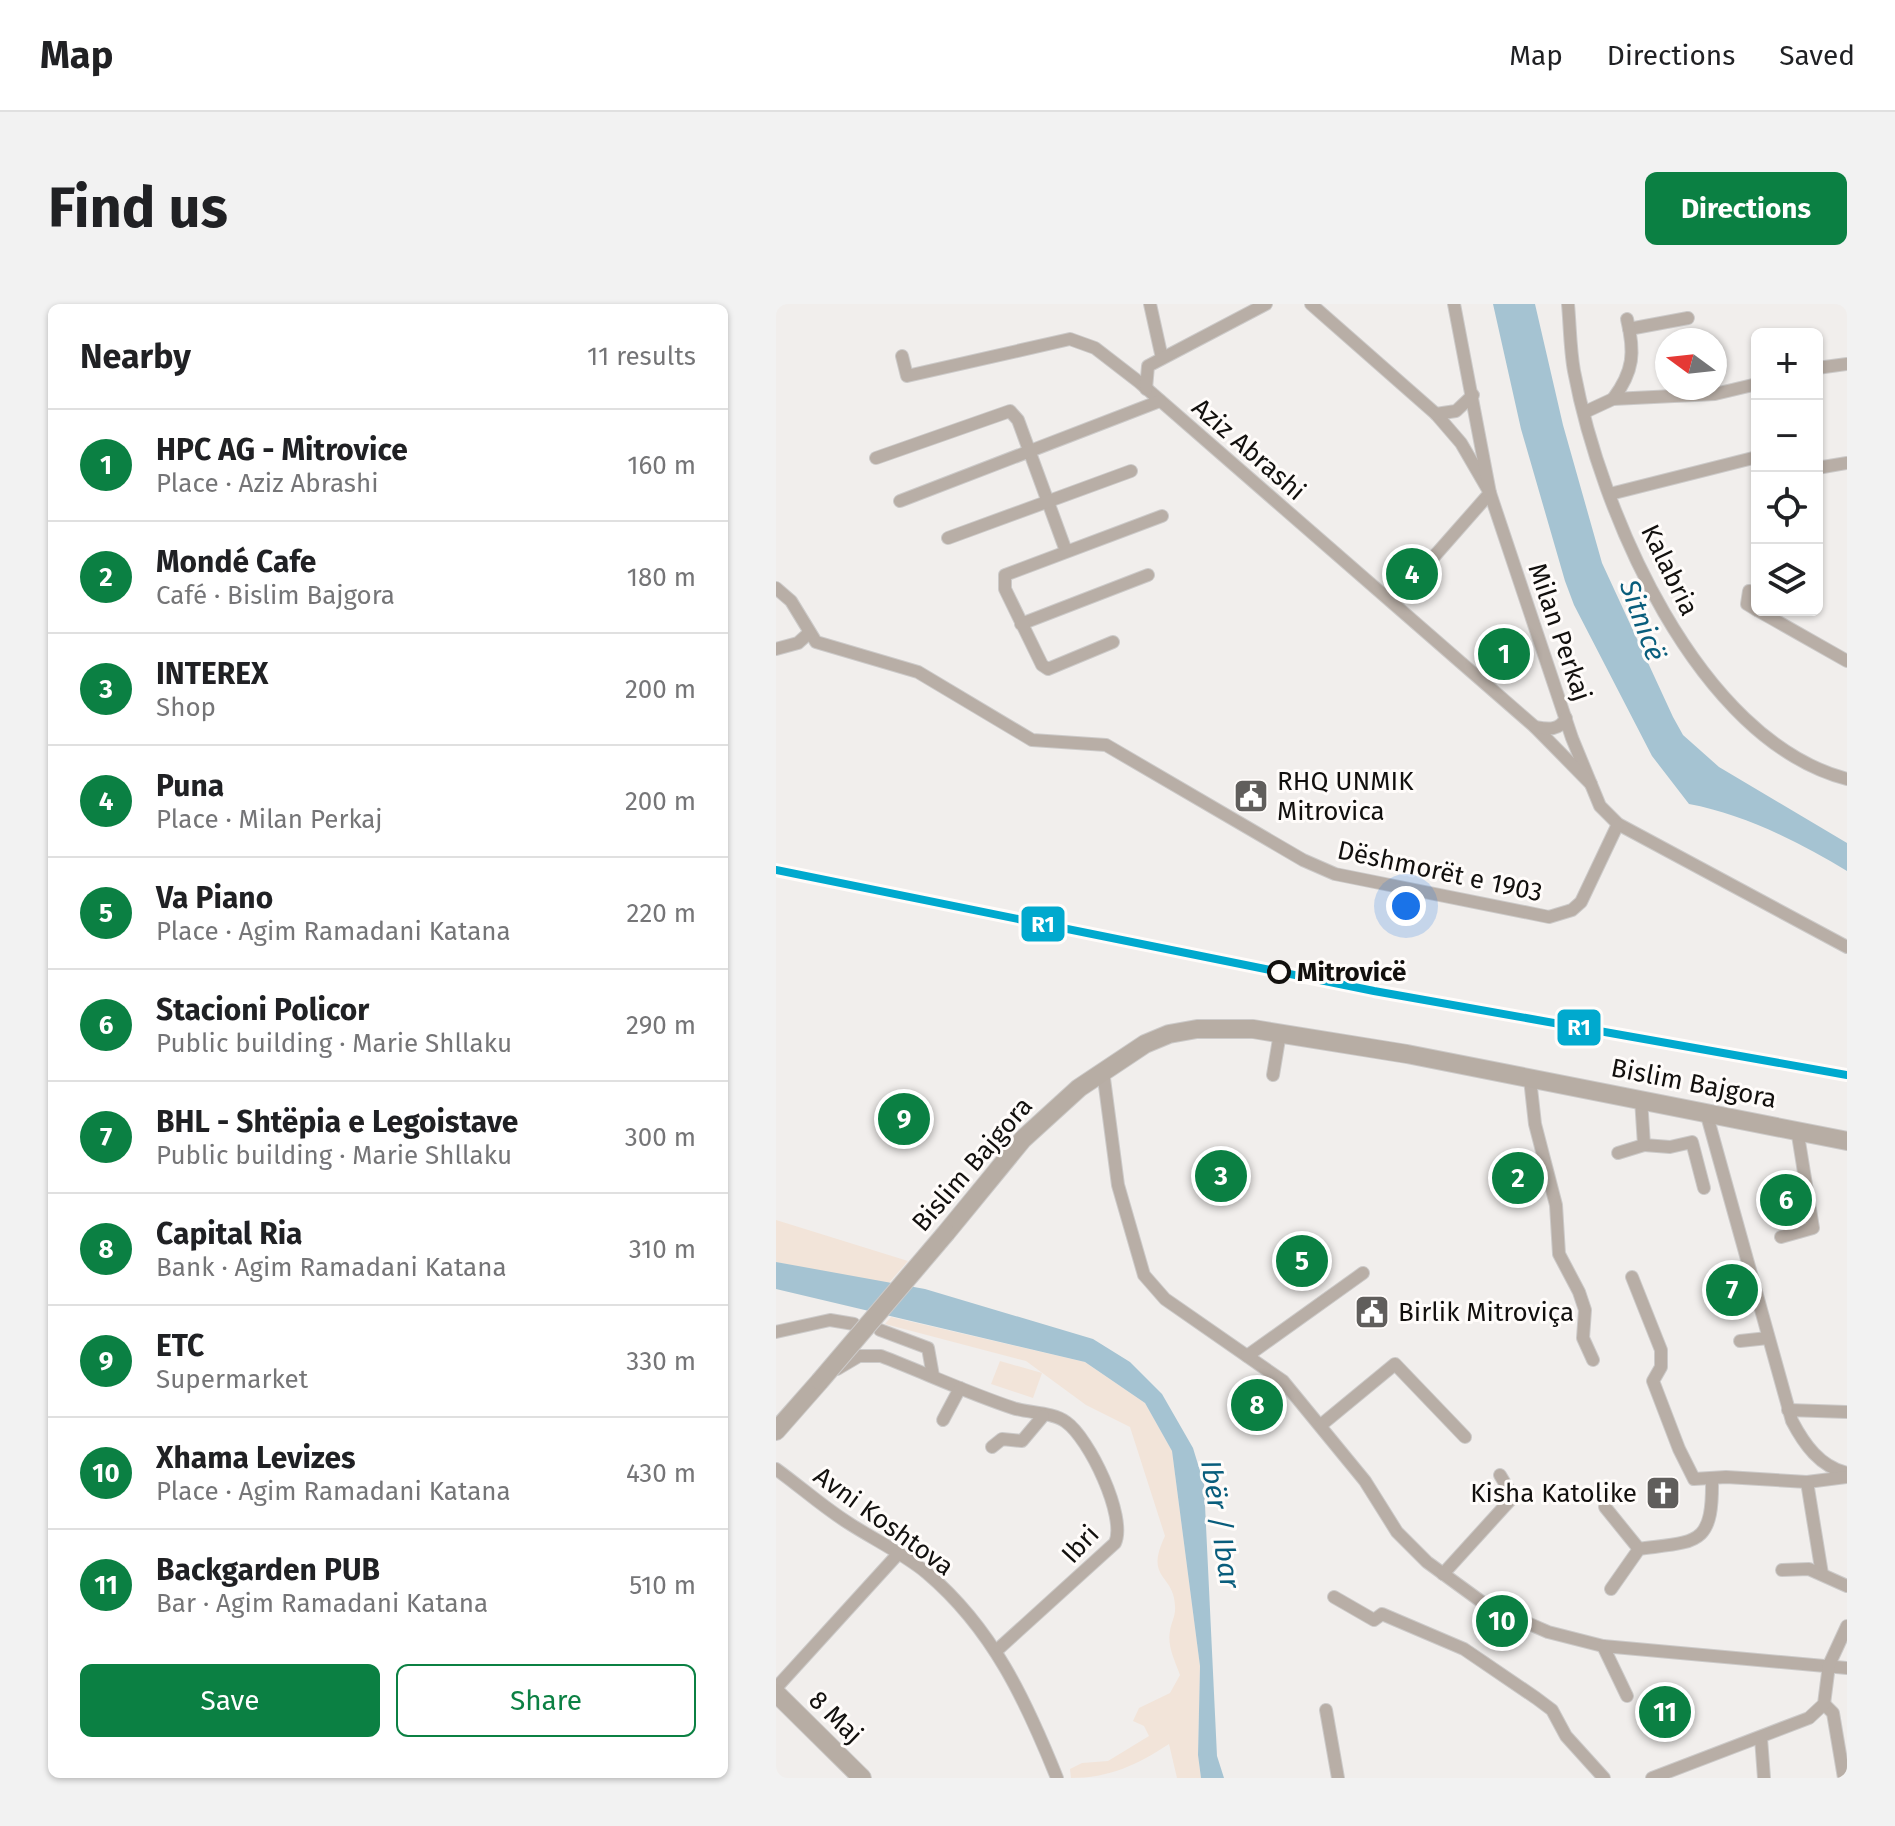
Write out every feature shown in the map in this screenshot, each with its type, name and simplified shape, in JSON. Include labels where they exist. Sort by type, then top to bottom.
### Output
[{"type":"main road","name":"Bislim Bajgora","points":[[777,1427],[820,1381],[1023,1139],[1103,1071],[1169,1034],[1223,1027],[1280,1033],[1641,1099],[1847,1141]]},
{"type":"main road","name":"8 Maj","points":[[776,1691],[862,1778]]},
{"type":"street","points":[[1150,304],[1162,358]]},
{"type":"street","points":[[1146,389],[1148,366],[1266,304]]},
{"type":"street","name":"Milan Perkaj","points":[[1311,304],[1436,414],[1461,443],[1490,493]]},
{"type":"street","name":"Milan Perkaj","points":[[1454,304],[1490,493],[1591,784]]},
{"type":"street","name":"Kalabria","points":[[1568,304],[1573,366],[1598,466],[1650,586],[1701,673],[1728,703],[1797,761],[1847,779]]},
{"type":"street","points":[[1613,399],[1632,369],[1634,353],[1628,324],[1688,318]]},
{"type":"street","name":"Aziz Abrashi","points":[[902,356],[907,376],[1078,339],[1146,389],[1535,727],[1591,784],[1606,815],[1618,824]]},
{"type":"street","points":[[1823,367],[1847,364]]},
{"type":"street","points":[[1585,412],[1613,399],[1715,394],[1751,385]]},
{"type":"street","points":[[1436,414],[1456,411],[1473,395]]},
{"type":"street","points":[[900,501],[1160,401]]},
{"type":"street","points":[[876,458],[1006,410],[1018,420],[1066,551]]},
{"type":"street","points":[[1610,494],[1751,459]]},
{"type":"street","points":[[1823,467],[1847,463]]},
{"type":"street","points":[[948,538],[1131,471]]},
{"type":"street","points":[[1394,602],[1490,493]]},
{"type":"street","points":[[1113,642],[1048,669],[1038,660],[1021,624],[1005,589],[1005,575],[1162,516]]},
{"type":"street","points":[[1021,624],[1148,575]]},
{"type":"street","points":[[776,588],[791,601],[809,633],[798,643],[776,649]]},
{"type":"street","points":[[1749,591],[1747,604],[1751,606]]},
{"type":"street","points":[[1769,616],[1846,656]]},
{"type":"street","name":"Dëshmorët e 1903","points":[[809,633],[822,645],[893,663],[926,676],[1032,740],[1106,745],[1303,860],[1335,874],[1549,917],[1572,910],[1581,902],[1618,824]]},
{"type":"street","points":[[1535,727],[1550,730],[1562,725],[1566,718]]},
{"type":"street","points":[[1618,824],[1847,947]]},
{"type":"street","points":[[1273,1075],[1280,1033]]},
{"type":"street","points":[[1103,1071],[1118,1185],[1144,1275],[1165,1299],[1283,1381],[1365,1481],[1397,1532],[1443,1574],[1486,1605],[1548,1632],[1603,1646],[1847,1668]]},
{"type":"street","points":[[1530,1079],[1535,1124],[1556,1205],[1559,1254],[1585,1310],[1583,1338],[1593,1360]]},
{"type":"street","points":[[1641,1099],[1644,1145]]},
{"type":"street","points":[[1706,1112],[1788,1410],[1808,1449],[1834,1470],[1847,1475]]},
{"type":"street","points":[[1781,1237],[1813,1228],[1797,1129]]},
{"type":"street","points":[[1618,1153],[1644,1145],[1670,1147],[1692,1142],[1704,1188]]},
{"type":"street","points":[[1247,1356],[1363,1273]]},
{"type":"street","points":[[1632,1277],[1650,1329],[1659,1342],[1661,1367],[1653,1381],[1671,1431],[1694,1479],[1726,1477],[1807,1482],[1847,1475]]},
{"type":"street","points":[[776,1332],[830,1320],[854,1324]]},
{"type":"street","points":[[880,1330],[928,1348],[933,1376]]},
{"type":"street","points":[[1740,1341],[1768,1338]]},
{"type":"street","name":"Ibri","points":[[820,1381],[850,1361],[868,1355],[1066,1422],[1091,1456],[1107,1489],[1118,1536],[1110,1550],[996,1651]]},
{"type":"street","points":[[1321,1425],[1395,1364],[1465,1437]]},
{"type":"street","points":[[943,1420],[960,1388]]},
{"type":"street","points":[[1788,1410],[1847,1412]]},
{"type":"street","points":[[992,1447],[1002,1439],[1022,1441],[1043,1416]]},
{"type":"street","name":"Avni Koshtova","points":[[776,1469],[847,1523],[927,1573],[996,1651],[1025,1698],[1054,1777]]},
{"type":"street","points":[[1443,1574],[1513,1497],[1500,1475]]},
{"type":"street","points":[[1611,1589],[1639,1549],[1689,1541],[1700,1536],[1711,1523],[1712,1479]]},
{"type":"street","points":[[1807,1482],[1822,1574]]},
{"type":"street","points":[[1605,1507],[1639,1549]]},
{"type":"street","points":[[776,1691],[898,1554]]},
{"type":"street","points":[[1782,1570],[1796,1568],[1822,1574],[1847,1586]]},
{"type":"street","points":[[1334,1597],[1374,1620],[1382,1614],[1400,1619],[1464,1649],[1552,1710],[1566,1736],[1604,1778]]},
{"type":"street","points":[[1652,1778],[1809,1718],[1824,1704],[1829,1665],[1847,1626]]},
{"type":"street","points":[[1603,1646],[1627,1696]]},
{"type":"street","points":[[1824,1704],[1833,1713],[1844,1778]]},
{"type":"street","points":[[1326,1710],[1338,1778]]},
{"type":"street","points":[[1761,1738],[1764,1778]]},
{"type":"shaded area","points":[[776,1220],[908,1261],[887,1285],[776,1262]]},
{"type":"shaded area","points":[[891,1317],[1085,1362],[1145,1403],[1172,1451],[1200,1666],[1198,1755],[1201,1778],[1177,1778],[1169,1744],[1122,1769],[1098,1776],[1071,1778],[1070,1769],[1082,1763],[1108,1761],[1149,1736],[1144,1726],[1133,1721],[1139,1708],[1170,1693],[1180,1675],[1170,1642],[1175,1609],[1173,1595],[1158,1561],[1165,1536],[1130,1427],[1086,1405],[1026,1361],[885,1324]]},
{"type":"shaded area","points":[[1000,1361],[1042,1373],[1033,1398],[991,1384]]},
{"type":"water","points":[[1493,304],[1535,304],[1563,425],[1602,563],[1683,735],[1719,767],[1847,843],[1847,871],[1771,830],[1689,804],[1652,756],[1574,605],[1565,581],[1521,429]]},
{"type":"water","points":[[776,1262],[925,1289],[1093,1339],[1130,1362],[1162,1394],[1193,1448],[1204,1484],[1217,1756],[1224,1778],[1201,1778],[1198,1755],[1200,1666],[1172,1451],[1145,1403],[1085,1362],[776,1289]]},
{"type":"transit line","name":"R1","points":[[776,870],[1374,991],[1847,1075]]},
{"type":"place","name":"Puna","points":[[1412,574]]},
{"type":"place","name":"HPC AG - Mitrovice","points":[[1504,654]]},
{"type":"place","name":"RHQ UNMIK Mitrovica","points":[[1251,796]]},
{"type":"place","name":"Mitrovicë","points":[[1279,972]]},
{"type":"place","name":"ETC","points":[[904,1119]]},
{"type":"place","name":"INTEREX","points":[[1221,1176]]},
{"type":"place","name":"Mondé Cafe","points":[[1518,1178]]},
{"type":"place","name":"Stacioni Policor","points":[[1786,1200]]},
{"type":"place","name":"Va Piano","points":[[1302,1261]]},
{"type":"place","name":"BHL - Shtëpia e Legoistave","points":[[1732,1290]]},
{"type":"place","name":"Birlik Mitroviça","points":[[1372,1312]]},
{"type":"place","name":"Capital Ria","points":[[1257,1405]]},
{"type":"place","name":"Kisha Katolike","points":[[1663,1493]]},
{"type":"place","name":"Xhama Levizes","points":[[1502,1621]]},
{"type":"place","name":"Backgarden PUB","points":[[1665,1712]]},
{"type":"water label","name":"Sitnicë","points":[[1643,620]]},
{"type":"water label","name":"Ibër / Ibar","points":[[1221,1524]]}]
